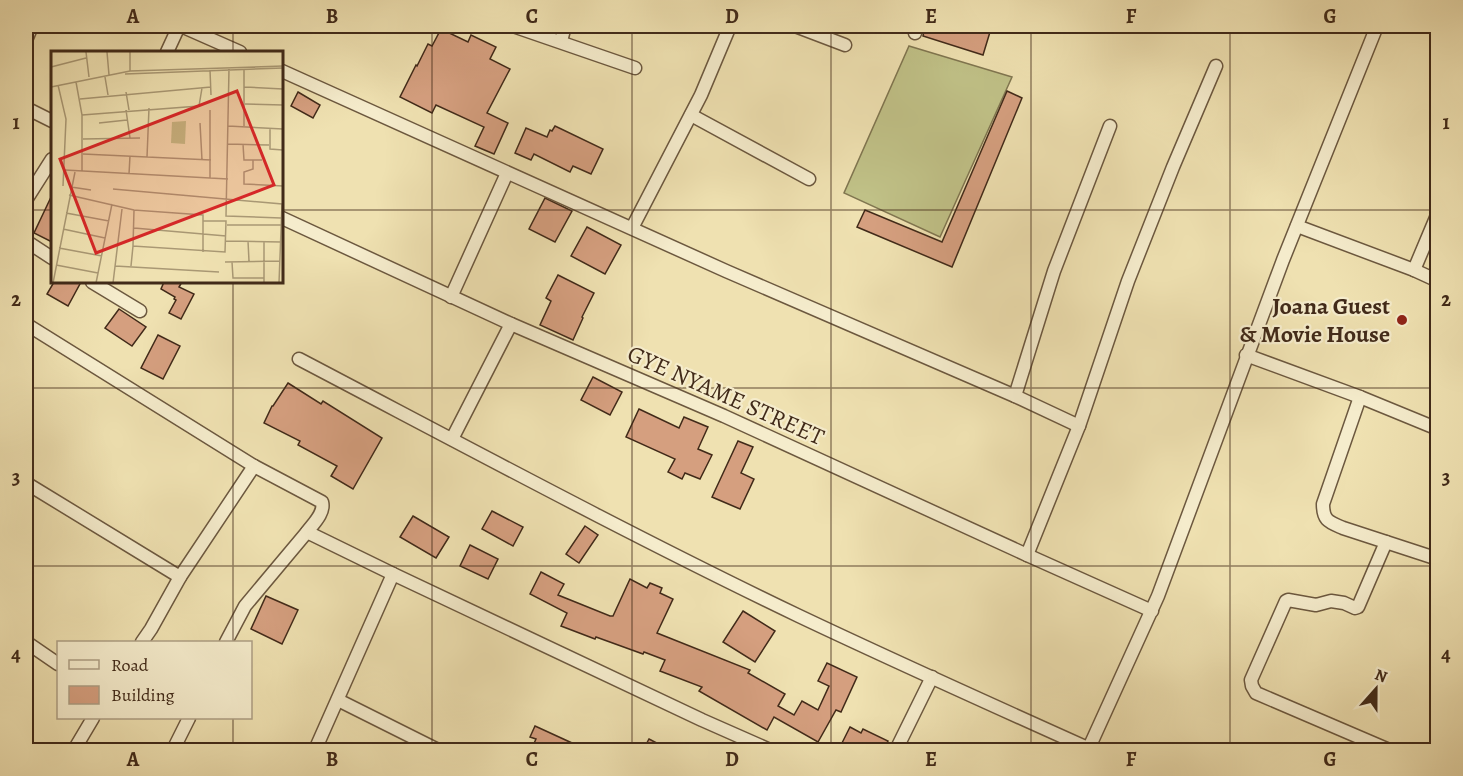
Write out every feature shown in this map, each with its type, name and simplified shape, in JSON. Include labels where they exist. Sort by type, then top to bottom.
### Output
[{"type":"street","points":[[26,40],[32,26]]},
{"type":"street","points":[[168,51],[180,26],[238,51]]},
{"type":"street","points":[[513,26],[635,68]]},
{"type":"street","points":[[561,41],[565,26]]},
{"type":"street","points":[[632,228],[691,115],[730,26]]},
{"type":"street","points":[[795,26],[844,45]]},
{"type":"street","points":[[299,359],[705,570],[1089,750],[1152,611],[1246,355],[1377,26]]},
{"type":"street","points":[[1027,555],[1079,426],[1128,281],[1216,66]]},
{"type":"street","points":[[284,72],[726,271],[1079,426]]},
{"type":"street","points":[[26,108],[51,120]]},
{"type":"street","points":[[691,115],[809,179]]},
{"type":"street","points":[[1015,396],[1054,271],[1110,126]]},
{"type":"street","points":[[26,200],[51,161]]},
{"type":"street","points":[[452,297],[507,173]]},
{"type":"street","points":[[1414,270],[1437,213]]},
{"type":"street","name":"GYE NYAME STREET","points":[[284,219],[511,324],[724,416],[1152,611]]},
{"type":"street","points":[[1297,226],[1414,270],[1437,281]]},
{"type":"street","points":[[26,241],[51,257]]},
{"type":"street","points":[[96,284],[140,311]]},
{"type":"street","points":[[26,324],[254,466],[321,502],[323,507],[321,513],[245,606],[227,641]]},
{"type":"street","points":[[452,439],[511,324]]},
{"type":"street","points":[[1246,355],[1360,397],[1437,429]]},
{"type":"street","points":[[1360,397],[1323,504],[1323,514],[1328,521],[1437,559]]},
{"type":"street","points":[[143,641],[180,577],[254,466]]},
{"type":"street","points":[[26,483],[180,577]]},
{"type":"street","points":[[307,532],[691,715],[770,750]]},
{"type":"street","points":[[1386,542],[1358,608],[1331,601],[1316,605],[1286,601],[1251,680],[1256,693],[1389,750]]},
{"type":"street","points":[[315,750],[393,574]]},
{"type":"street","points":[[26,642],[57,663]]},
{"type":"street","points":[[896,750],[932,677]]},
{"type":"street","points":[[338,700],[438,750]]},
{"type":"street","points":[[74,750],[92,719]]},
{"type":"street","points":[[173,750],[188,719]]},
{"type":"green space","points":[[909,46],[1012,77],[940,237],[844,193]]},
{"type":"building","points":[[925,26],[971,26],[990,32],[983,55],[923,36]]},
{"type":"building","points":[[441,29],[468,42],[471,35],[496,47],[490,59],[510,69],[487,113],[508,123],[494,154],[475,146],[484,127],[436,105],[432,113],[400,97],[428,44],[432,46]]},
{"type":"building","points":[[1007,91],[1022,98],[952,267],[857,227],[865,210],[942,242]]},
{"type":"building","points":[[298,92],[320,105],[313,118],[291,106]]},
{"type":"building","points":[[555,126],[603,149],[591,174],[573,166],[570,172],[534,154],[531,160],[515,153],[526,128],[547,137]]},
{"type":"building","points":[[51,197],[51,242],[34,233]]},
{"type":"building","points":[[545,198],[572,211],[555,242],[529,229]]},
{"type":"building","points":[[587,227],[621,245],[605,274],[571,256]]},
{"type":"building","points":[[558,275],[594,293],[573,340],[540,325],[551,301],[546,298]]},
{"type":"building","points":[[53,284],[80,284],[68,306],[47,294]]},
{"type":"building","points":[[163,284],[181,284],[179,287],[194,294],[181,319],[169,313],[176,300],[175,297],[161,289]]},
{"type":"building","points":[[119,309],[146,327],[132,346],[105,328]]},
{"type":"building","points":[[158,335],[180,346],[163,379],[141,368]]},
{"type":"building","points":[[593,377],[622,392],[610,415],[581,400]]},
{"type":"building","points":[[288,383],[321,404],[323,401],[382,438],[353,489],[331,476],[337,466],[298,445],[300,441],[264,423],[272,406]]},
{"type":"building","points":[[639,409],[679,428],[684,417],[708,427],[698,449],[712,455],[700,479],[685,473],[682,479],[668,472],[675,459],[626,437]]},
{"type":"building","points":[[738,441],[753,447],[741,473],[754,479],[740,509],[712,497]]},
{"type":"building","points":[[492,511],[523,527],[513,546],[482,529]]},
{"type":"building","points":[[413,516],[449,537],[436,558],[400,537]]},
{"type":"building","points":[[585,526],[598,535],[579,563],[566,554]]},
{"type":"building","points":[[470,545],[498,559],[488,579],[460,566]]},
{"type":"building","points":[[541,572],[564,584],[558,595],[610,616],[613,616],[630,579],[647,588],[650,583],[662,588],[660,593],[673,599],[657,633],[750,670],[748,673],[785,694],[778,706],[794,715],[802,701],[818,710],[829,686],[818,681],[827,663],[857,677],[841,712],[836,710],[818,742],[774,717],[767,730],[699,691],[702,687],[660,671],[665,660],[561,626],[567,613],[530,594]]},
{"type":"building","points":[[266,596],[298,610],[282,644],[251,629]]},
{"type":"building","points":[[743,611],[775,631],[755,662],[723,642]]},
{"type":"building","points":[[535,726],[572,743],[569,750],[531,750],[536,739],[530,737]]},
{"type":"building","points":[[850,727],[861,733],[863,729],[888,741],[883,750],[848,750],[840,747]]},
{"type":"building","points":[[649,739],[670,750],[643,750]]},
{"type":"place","name":"Joana Guest & Movie House","points":[[1402,320]]}]
